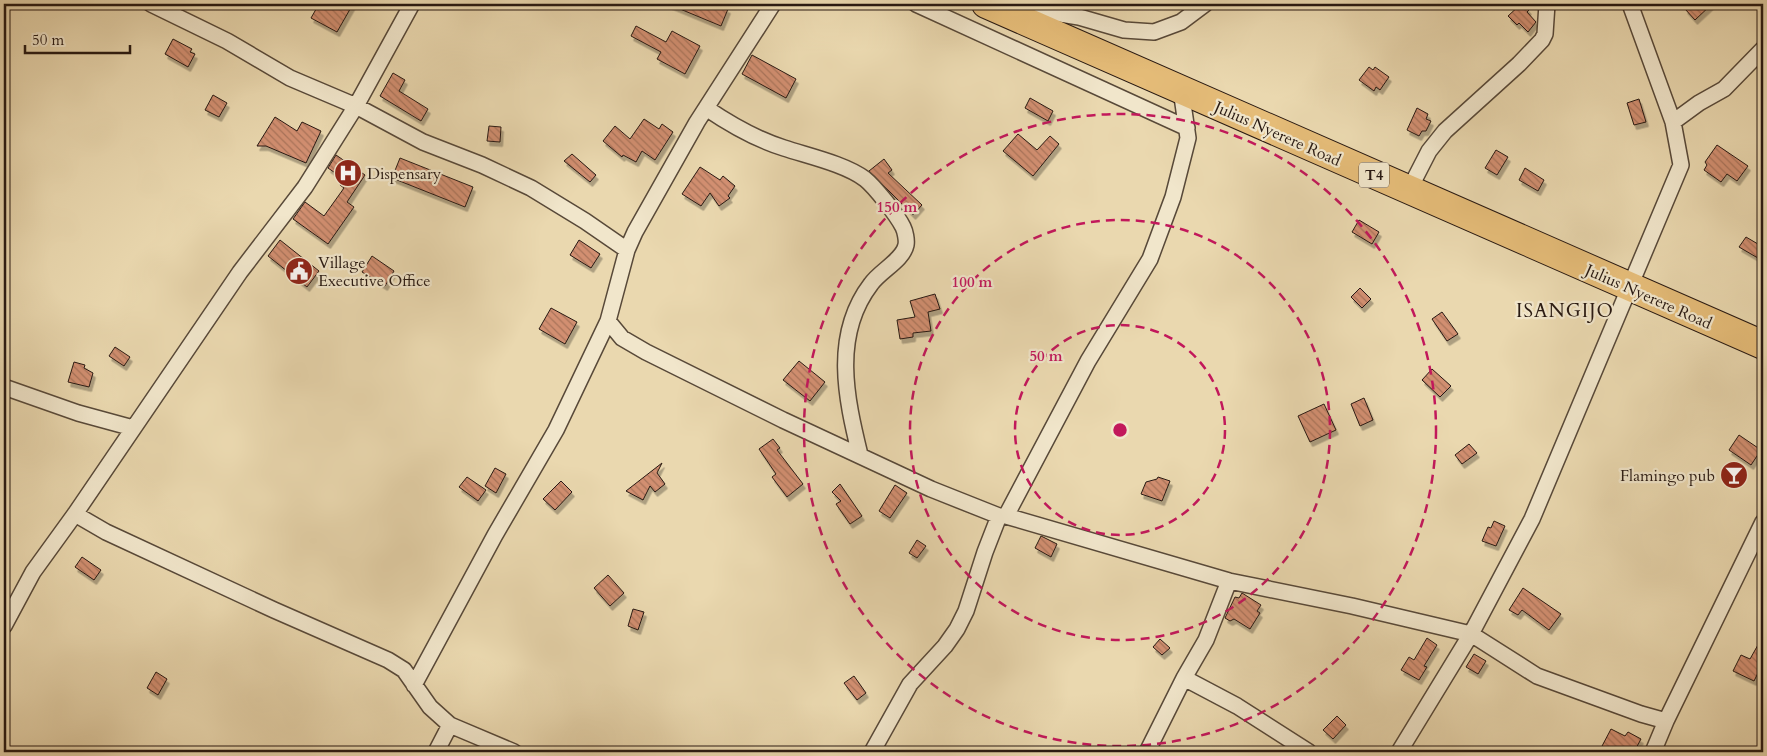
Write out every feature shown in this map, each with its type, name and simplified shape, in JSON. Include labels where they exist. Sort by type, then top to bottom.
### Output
[{"type":"highway","name":"Julius Nyerere Road","points":[[998,9],[1763,345]]},
{"type":"street","points":[[151,4],[227,40],[290,78],[356,106],[423,142],[482,165],[531,188],[585,221],[627,250]]},
{"type":"street","points":[[4,626],[33,572],[75,514],[240,272],[305,187],[356,106],[412,4]]},
{"type":"street","points":[[414,684],[495,535],[556,430],[608,320],[627,250],[635,232],[706,108],[773,4]]},
{"type":"street","points":[[916,4],[1186,128]]},
{"type":"street","points":[[998,9],[1042,11],[1078,17],[1124,30],[1154,32],[1181,22],[1205,4]]},
{"type":"street","points":[[1409,190],[1429,151],[1445,130],[1519,64],[1542,40],[1545,34],[1547,4]]},
{"type":"street","points":[[1399,752],[1471,634],[1532,519],[1681,165],[1673,122],[1630,4]]},
{"type":"street","points":[[1673,122],[1698,103],[1724,89],[1763,49]]},
{"type":"street","points":[[872,752],[910,684],[945,646],[957,629],[966,611],[985,552],[1003,516],[1088,361],[1150,259],[1173,197],[1188,138],[1181,90]]},
{"type":"street","points":[[706,108],[724,121],[754,137],[848,169],[866,180],[903,226],[906,244],[903,252],[896,262],[881,272],[860,300],[848,341],[844,370],[847,400],[860,455]]},
{"type":"street","points":[[608,320],[622,338]]},
{"type":"street","points":[[599,338],[608,334],[614,334],[671,364],[860,455],[931,488],[1003,516],[1229,581],[1360,608],[1471,634],[1537,676],[1640,714],[1666,721]]},
{"type":"street","points":[[4,387],[78,413],[133,428]]},
{"type":"street","points":[[75,514],[106,532],[274,610],[388,660],[404,670],[430,707],[450,725],[514,752]]},
{"type":"street","points":[[1653,752],[1666,721],[1763,522]]},
{"type":"street","points":[[1148,752],[1184,678],[1206,640],[1229,581]]},
{"type":"street","points":[[1184,678],[1237,706],[1309,752]]},
{"type":"street","points":[[436,752],[450,725]]},
{"type":"building","points":[[319,4],[353,4],[337,32],[311,18]]},
{"type":"building","points":[[668,4],[716,4],[728,9],[721,26]]},
{"type":"building","points":[[1521,4],[1529,10],[1527,12],[1536,22],[1528,32],[1508,16]]},
{"type":"building","points":[[1691,4],[1712,4],[1695,20],[1685,9]]},
{"type":"building","points":[[636,26],[666,42],[672,31],[700,46],[685,74],[657,59],[661,52],[631,36]]},
{"type":"building","points":[[173,39],[192,49],[190,52],[195,54],[188,67],[165,54]]},
{"type":"building","points":[[752,55],[796,79],[786,98],[742,74]]},
{"type":"building","points":[[1369,67],[1373,70],[1375,67],[1389,77],[1380,90],[1376,87],[1374,91],[1359,80]]},
{"type":"building","points":[[393,73],[405,80],[399,91],[428,109],[421,121],[380,96]]},
{"type":"building","points":[[213,95],[227,103],[219,117],[205,110]]},
{"type":"building","points":[[1030,98],[1053,111],[1048,121],[1025,108]]},
{"type":"building","points":[[1639,99],[1646,122],[1634,125],[1627,103]]},
{"type":"building","points":[[1417,108],[1428,114],[1426,119],[1431,121],[1426,131],[1422,131],[1419,136],[1407,130]]},
{"type":"building","points":[[275,117],[297,131],[302,122],[321,131],[306,163],[266,146],[257,146]]},
{"type":"building","points":[[644,119],[659,129],[662,124],[673,132],[655,160],[642,151],[636,162],[623,155],[622,157],[603,141],[615,126],[630,139]]},
{"type":"building","points":[[489,126],[501,127],[500,142],[487,141]]},
{"type":"building","points":[[1018,134],[1037,150],[1050,136],[1059,144],[1033,176],[1003,151]]},
{"type":"building","points":[[1717,145],[1748,166],[1737,181],[1727,174],[1721,182],[1704,170],[1707,165],[1705,162]]},
{"type":"building","points":[[1496,150],[1508,157],[1497,175],[1485,168]]},
{"type":"building","points":[[572,154],[596,175],[590,182],[564,161]]},
{"type":"building","points":[[336,155],[365,175],[347,202],[354,207],[328,244],[293,219],[305,202],[324,216],[344,188],[340,185],[344,179],[328,168]]},
{"type":"building","points":[[400,158],[473,187],[465,207],[392,178]]},
{"type":"building","points":[[884,159],[892,170],[888,173],[922,205],[913,215],[869,171]]},
{"type":"building","points":[[700,167],[720,180],[723,176],[735,186],[728,196],[730,198],[719,206],[710,193],[701,206],[682,194]]},
{"type":"building","points":[[1525,168],[1544,180],[1538,191],[1519,180]]},
{"type":"building","points":[[1359,220],[1379,232],[1372,244],[1352,232]]},
{"type":"building","points":[[1746,237],[1763,247],[1763,261],[1739,247]]},
{"type":"building","points":[[280,240],[319,271],[307,287],[268,256]]},
{"type":"building","points":[[579,240],[600,254],[591,268],[570,255]]},
{"type":"building","points":[[372,256],[394,271],[385,286],[362,272]]},
{"type":"building","points":[[1360,288],[1371,299],[1362,308],[1351,297]]},
{"type":"building","points":[[935,294],[940,309],[928,312],[931,331],[913,333],[913,337],[900,339],[897,320],[915,317],[910,301]]},
{"type":"building","points":[[551,308],[577,322],[565,344],[539,329]]},
{"type":"building","points":[[1442,312],[1458,334],[1447,341],[1432,319]]},
{"type":"building","points":[[115,347],[130,357],[124,366],[109,356]]},
{"type":"building","points":[[799,361],[825,382],[810,401],[783,380]]},
{"type":"building","points":[[74,362],[85,365],[84,368],[93,373],[89,387],[68,382]]},
{"type":"building","points":[[1432,369],[1451,386],[1440,397],[1422,380]]},
{"type":"building","points":[[1364,398],[1373,420],[1360,426],[1351,404]]},
{"type":"building","points":[[1324,404],[1336,430],[1310,442],[1298,416]]},
{"type":"building","points":[[1739,435],[1761,450],[1751,465],[1729,450]]},
{"type":"building","points":[[773,439],[780,448],[777,450],[803,484],[787,497],[772,477],[776,474],[759,449]]},
{"type":"building","points":[[1469,444],[1477,453],[1462,464],[1455,455]]},
{"type":"building","points":[[662,463],[657,473],[665,484],[655,492],[650,486],[643,500],[626,491]]},
{"type":"building","points":[[495,468],[506,474],[496,493],[485,486]]},
{"type":"building","points":[[467,477],[486,490],[478,501],[459,487]]},
{"type":"building","points":[[1158,477],[1170,481],[1162,501],[1141,494],[1146,482]]},
{"type":"building","points":[[561,481],[572,492],[555,510],[543,499]]},
{"type":"building","points":[[840,484],[862,516],[850,524],[836,504],[841,501],[832,492]]},
{"type":"building","points":[[895,485],[907,493],[890,518],[879,511]]},
{"type":"building","points":[[1494,521],[1505,526],[1496,546],[1482,541],[1488,527],[1491,528]]},
{"type":"building","points":[[1041,536],[1057,544],[1051,557],[1035,548]]},
{"type":"building","points":[[917,540],[926,546],[917,558],[909,553]]},
{"type":"building","points":[[82,557],[101,570],[94,580],[75,567]]},
{"type":"building","points":[[608,575],[624,593],[610,606],[594,588]]},
{"type":"building","points":[[1523,588],[1561,614],[1549,630],[1522,610],[1518,615],[1509,610]]},
{"type":"building","points":[[1242,593],[1261,605],[1257,611],[1260,613],[1250,629],[1234,619],[1230,621],[1225,618],[1235,597],[1239,598]]},
{"type":"building","points":[[633,609],[644,612],[638,630],[628,626]]},
{"type":"building","points":[[1763,636],[1763,663],[1754,681],[1733,671],[1741,655],[1750,659]]},
{"type":"building","points":[[1427,638],[1437,645],[1424,666],[1427,667],[1419,680],[1401,670],[1409,657],[1414,660]]},
{"type":"building","points":[[1160,639],[1170,648],[1162,655],[1153,647]]},
{"type":"building","points":[[1474,654],[1486,661],[1478,674],[1466,667]]},
{"type":"building","points":[[156,672],[167,679],[158,695],[147,688]]},
{"type":"building","points":[[854,676],[866,693],[857,700],[844,683]]},
{"type":"building","points":[[1337,716],[1346,725],[1333,739],[1323,730]]},
{"type":"building","points":[[1611,729],[1625,736],[1628,732],[1641,739],[1634,752],[1609,752],[1601,748]]},
{"type":"place","name":"Dispensary","points":[[348,173]]},
{"type":"place","name":"Village Executive Office","points":[[299,271]]},
{"type":"place","name":"Flamingo pub","points":[[1734,475]]},
{"type":"district","name":"ISANGIJO","points":[[1565,310]]}]
